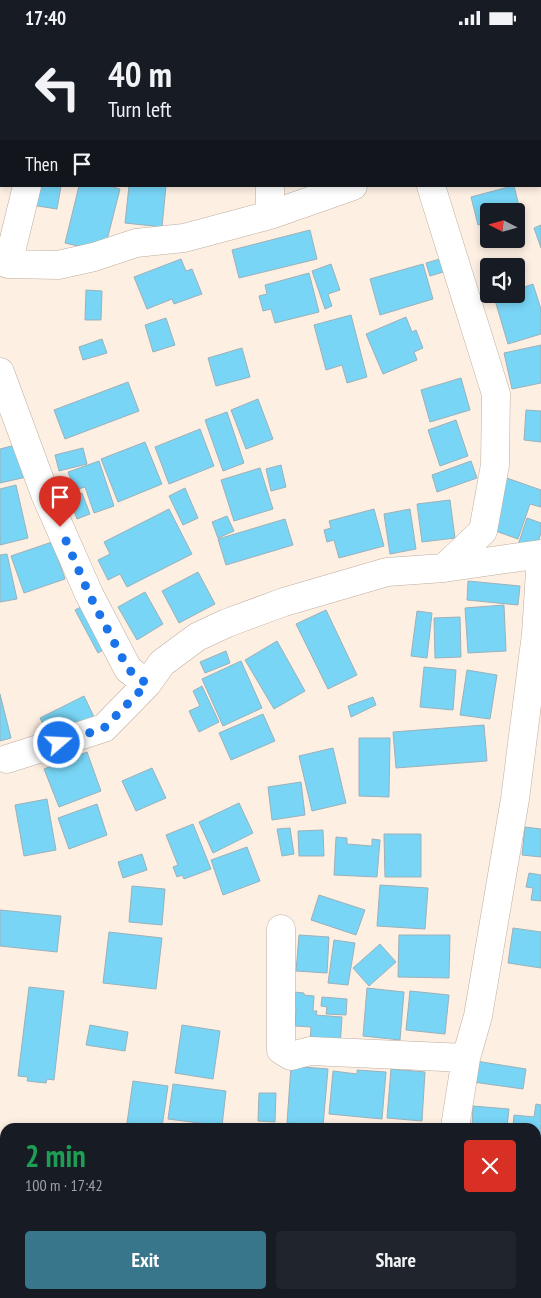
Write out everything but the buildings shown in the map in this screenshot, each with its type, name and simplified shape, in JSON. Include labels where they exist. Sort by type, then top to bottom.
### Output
[{"type":"street","points":[[27,187],[4,258],[58,265],[94,257],[136,243],[184,238],[270,215],[350,187]]},
{"type":"street","points":[[270,187],[270,215]]},
{"type":"street","points":[[431,187],[496,394],[495,465],[483,531],[444,568]]},
{"type":"street","points":[[0,372],[45,494],[89,594],[128,669],[147,684]]},
{"type":"street","points":[[7,759],[104,728],[147,684],[162,663],[197,637],[284,601],[387,572],[444,568],[541,555],[536,634],[515,799],[478,1016],[466,1058],[456,1123]]},
{"type":"street","points":[[281,929],[281,1050],[291,1056],[310,1051],[466,1058]]},
{"type":"route","points":[[59,743],[104,728],[147,684],[128,669],[89,594],[60,527]]}]
